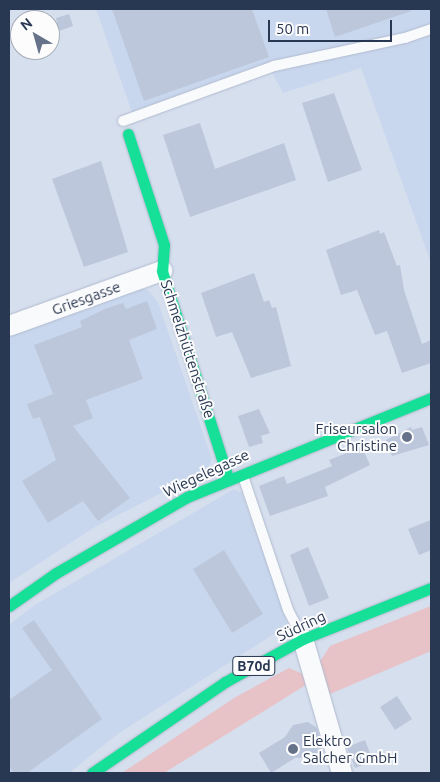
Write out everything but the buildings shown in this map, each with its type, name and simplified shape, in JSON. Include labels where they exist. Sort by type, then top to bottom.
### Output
[{"type":"street","name":"Schmelzhüttenstraße","points":[[128,134],[164,245],[162,271],[228,478]]},
{"type":"street","name":"Griesgasse","points":[[9,326],[162,271]]},
{"type":"street","name":"Wiegelegasse","points":[[9,606],[141,521],[228,478],[431,398]]},
{"type":"street","name":"Südring","points":[[92,773],[217,687],[303,639],[431,588]]},
{"type":"street","points":[[303,639],[342,773]]},
{"type":"lane","points":[[123,120],[274,66],[405,38],[431,29]]},
{"type":"lane","points":[[242,472],[288,610],[303,639]]},
{"type":"shaded area","points":[[96,9],[431,9],[431,263],[361,68],[283,93],[272,72],[135,121]]},
{"type":"shaded area","points":[[140,288],[148,290],[158,302],[212,459],[208,469],[95,527],[9,583],[9,335]]},
{"type":"shaded area","points":[[234,489],[242,493],[288,625],[119,733],[69,773],[9,773],[9,625],[33,606]]},
{"type":"shaded area","points":[[431,606],[431,651],[330,694],[319,663],[330,646]]},
{"type":"shaded area","points":[[289,668],[303,674],[309,683],[164,773],[122,773],[234,698]]},
{"type":"traffic: fast","points":[[128,134],[164,245],[162,271],[228,478]]},
{"type":"traffic: fast","points":[[9,606],[56,573],[187,497],[431,398]]},
{"type":"traffic: fast","points":[[92,773],[225,682],[303,639],[431,588]]},
{"type":"place","name":"Friseursalon Christine","points":[[407,437]]},
{"type":"place","name":"Elektro Salcher GmbH","points":[[293,749]]}]
